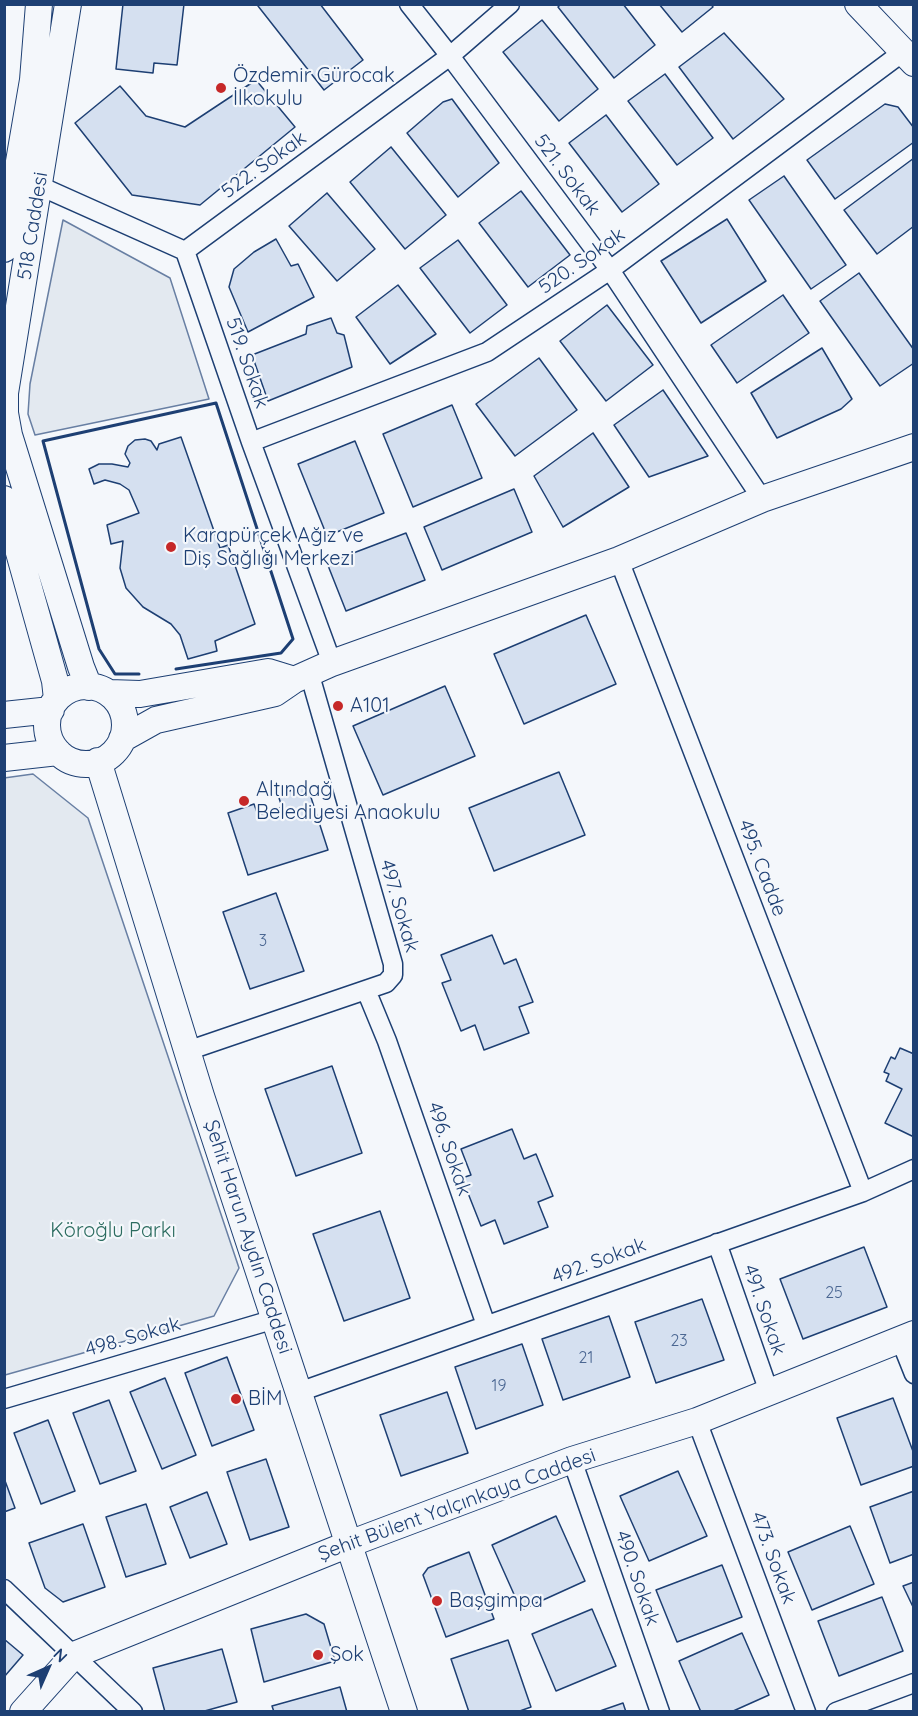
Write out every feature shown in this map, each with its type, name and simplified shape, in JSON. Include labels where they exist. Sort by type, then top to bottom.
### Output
[{"type":"main road","name":"518 Caddesi","points":[[4,249],[10,172],[33,80],[39,4]]},
{"type":"main road","name":"518 Caddesi","points":[[68,4],[5,393],[5,413],[12,446],[81,667],[99,690]]},
{"type":"main road","points":[[858,4],[908,57]]},
{"type":"main road","points":[[122,739],[156,720],[275,693],[311,672],[619,560],[762,499],[914,447]]},
{"type":"main road","points":[[4,499],[51,670],[54,704],[47,729],[58,752],[68,759],[80,763],[98,761],[115,750],[122,739],[125,727],[123,714],[117,702],[99,690]]},
{"type":"main road","points":[[4,715],[54,704],[72,688],[140,694],[268,672],[311,672]]},
{"type":"main road","points":[[4,758],[58,752]]},
{"type":"main road","name":"Şehit Harun Aydın Caddesi","points":[[98,761],[187,1051],[404,1712]]},
{"type":"main road","name":"Şehit Bülent Yalçınkaya Caddesi","points":[[22,1712],[74,1655],[349,1544],[572,1460],[697,1421],[907,1337]]},
{"type":"street","name":"521. Sokak","points":[[409,4],[610,270],[762,499]]},
{"type":"street","name":"522. Sokak","points":[[185,251],[450,56],[510,4]]},
{"type":"street","name":"520. Sokak","points":[[251,442],[487,352],[610,270],[908,57]]},
{"type":"street","points":[[10,172],[185,251]]},
{"type":"street","name":"519. Sokak","points":[[185,251],[251,442],[311,672]]},
{"type":"street","name":"495. Cadde","points":[[619,560],[862,1192]]},
{"type":"street","name":"497. Sokak","points":[[187,1051],[386,983],[393,975],[393,964],[311,672]]},
{"type":"street","name":"496. Sokak","points":[[366,990],[387,1041],[486,1325]]},
{"type":"street","name":"492. Sokak","points":[[298,1392],[862,1192],[914,1169]]},
{"type":"street","name":"491. Sokak","points":[[717,1243],[769,1392]]},
{"type":"street","name":"498. Sokak","points":[[4,1399],[275,1319]]},
{"type":"street","points":[[907,1337],[914,1374]]},
{"type":"street","name":"473. Sokak","points":[[697,1421],[806,1712]]},
{"type":"street","name":"490. Sokak","points":[[572,1460],[660,1712]]},
{"type":"street","points":[[4,1589],[133,1712]]},
{"type":"street","points":[[836,1712],[914,1683]]},
{"type":"green space","points":[[63,220],[170,278],[209,399],[35,435],[28,414],[30,384]]},
{"type":"green space","name":"Köroğlu Parkı","points":[[33,774],[88,818],[239,1268],[214,1316],[5,1375],[4,778]]},
{"type":"building","points":[[123,4],[184,4],[177,65],[154,63],[153,73],[116,69]]},
{"type":"building","points":[[260,4],[320,4],[363,60],[324,90],[258,6]]},
{"type":"building","points":[[561,4],[623,4],[655,45],[614,78],[558,7]]},
{"type":"building","points":[[659,4],[711,4],[713,7],[682,32]]},
{"type":"building","points":[[542,20],[598,89],[559,121],[503,52]]},
{"type":"building","points":[[724,33],[784,99],[733,139],[679,67]]},
{"type":"building","points":[[665,74],[713,138],[677,165],[628,101]]},
{"type":"building","points":[[256,80],[295,127],[200,205],[132,195],[75,123],[120,86],[146,116],[185,127]]},
{"type":"building","points":[[452,99],[499,163],[458,197],[407,133],[443,102]]},
{"type":"building","points":[[885,104],[898,107],[914,128],[914,142],[835,199],[807,160]]},
{"type":"building","points":[[606,115],[659,184],[622,212],[569,143]]},
{"type":"building","points":[[391,147],[446,215],[405,249],[350,182]]},
{"type":"building","points":[[914,158],[914,226],[877,254],[844,210]]},
{"type":"building","points":[[784,176],[846,265],[811,289],[749,200]]},
{"type":"building","points":[[521,191],[570,255],[528,287],[479,223]]},
{"type":"building","points":[[327,193],[375,249],[337,281],[289,226]]},
{"type":"building","points":[[727,219],[766,281],[701,323],[661,261]]},
{"type":"building","points":[[276,239],[291,266],[298,264],[314,297],[248,332],[229,287],[234,269],[254,252]]},
{"type":"building","points":[[458,240],[507,305],[470,333],[420,268]]},
{"type":"building","points":[[859,273],[914,350],[914,363],[880,386],[820,301]]},
{"type":"building","points":[[398,285],[436,334],[390,364],[356,317]]},
{"type":"building","points":[[783,295],[809,333],[737,383],[711,345]]},
{"type":"building","points":[[607,305],[653,365],[606,401],[560,341]]},
{"type":"building","points":[[331,318],[337,333],[344,335],[352,367],[268,401],[252,355],[306,334],[307,326]]},
{"type":"building","points":[[822,348],[852,399],[841,409],[777,438],[751,393]]},
{"type":"building","points":[[539,358],[577,410],[515,456],[476,404]]},
{"type":"building","points":[[663,390],[708,456],[649,477],[614,425]]},
{"type":"building","points":[[452,405],[482,478],[413,507],[383,434]]},
{"type":"building","points":[[593,433],[629,487],[563,527],[534,476]]},
{"type":"building","name":"Karapürçek Ağız ve Diş Sağlığı Merkezi","points":[[181,437],[220,548],[228,545],[255,624],[215,641],[217,651],[188,659],[180,635],[171,624],[143,607],[126,588],[120,568],[123,541],[111,544],[107,525],[139,513],[129,490],[120,484],[105,480],[94,484],[89,469],[99,464],[128,467],[130,463],[125,454],[128,446],[135,440],[151,441],[157,450],[159,444]]},
{"type":"building","points":[[355,441],[384,513],[327,536],[298,464]]},
{"type":"building","points":[[514,489],[532,532],[442,570],[424,527]]},
{"type":"building","points":[[406,533],[425,580],[346,611],[327,563]]},
{"type":"building","points":[[586,615],[616,684],[524,724],[494,654]]},
{"type":"building","points":[[445,686],[475,756],[383,795],[353,726]]},
{"type":"building","points":[[559,772],[585,835],[494,871],[469,808]]},
{"type":"building","points":[[307,785],[328,850],[248,875],[228,813],[254,804],[258,815],[282,807],[278,795]]},
{"type":"building","points":[[276,893],[304,971],[250,989],[223,912]]},
{"type":"building","points":[[492,935],[504,964],[516,959],[533,1002],[519,1007],[529,1033],[484,1050],[475,1025],[461,1031],[442,983],[451,980],[441,955]]},
{"type":"building","points":[[900,1048],[914,1054],[914,1137],[885,1123],[902,1089],[886,1081],[889,1074],[884,1072],[891,1057],[895,1059]]},
{"type":"building","points":[[332,1066],[362,1153],[296,1176],[265,1089]]},
{"type":"building","points":[[512,1129],[524,1159],[536,1154],[553,1196],[538,1202],[548,1227],[504,1244],[495,1220],[481,1226],[462,1178],[471,1175],[461,1149]]},
{"type":"building","points":[[380,1211],[410,1298],[344,1321],[313,1234]]},
{"type":"building","points":[[864,1247],[887,1307],[803,1339],[780,1279]]},
{"type":"building","points":[[702,1299],[724,1360],[656,1383],[635,1322]]},
{"type":"building","points":[[609,1316],[630,1377],[563,1400],[542,1339]]},
{"type":"building","points":[[522,1344],[543,1405],[476,1429],[455,1367]]},
{"type":"building","points":[[227,1357],[254,1430],[212,1446],[185,1373]]},
{"type":"building","points":[[165,1378],[196,1455],[162,1469],[130,1392]]},
{"type":"building","points":[[447,1392],[468,1453],[401,1476],[380,1415]]},
{"type":"building","points":[[893,1398],[914,1454],[914,1466],[861,1485],[837,1418]]},
{"type":"building","points":[[109,1400],[136,1471],[100,1484],[73,1413]]},
{"type":"building","points":[[48,1420],[75,1491],[41,1504],[14,1433]]},
{"type":"building","points":[[266,1459],[289,1527],[250,1540],[227,1472]]},
{"type":"building","points":[[678,1471],[707,1536],[649,1561],[620,1496]]},
{"type":"building","points":[[4,1478],[15,1508],[4,1512]]},
{"type":"building","points":[[914,1491],[914,1554],[890,1563],[870,1507]]},
{"type":"building","points":[[207,1492],[227,1544],[190,1558],[170,1507]]},
{"type":"building","points":[[146,1504],[166,1564],[126,1577],[106,1517]]},
{"type":"building","points":[[556,1516],[585,1581],[521,1610],[492,1545]]},
{"type":"building","points":[[83,1524],[105,1587],[63,1602],[45,1588],[29,1543]]},
{"type":"building","points":[[850,1526],[874,1584],[812,1610],[788,1552]]},
{"type":"building","points":[[469,1552],[494,1619],[446,1637],[423,1575],[428,1568]]},
{"type":"building","points":[[722,1565],[742,1617],[677,1642],[656,1590]]},
{"type":"building","points":[[914,1582],[914,1609],[903,1586]]},
{"type":"building","points":[[882,1597],[903,1651],[839,1676],[818,1621]]},
{"type":"building","points":[[592,1609],[616,1666],[556,1691],[532,1634]]},
{"type":"building","points":[[306,1614],[324,1624],[335,1661],[264,1682],[251,1629]]},
{"type":"building","points":[[742,1633],[769,1695],[731,1712],[701,1712],[679,1661]]},
{"type":"building","points":[[4,1639],[23,1655],[4,1677]]},
{"type":"building","points":[[508,1640],[531,1707],[517,1712],[469,1712],[451,1659]]},
{"type":"building","points":[[222,1649],[237,1702],[201,1712],[165,1712],[153,1668]]},
{"type":"building","points":[[340,1687],[347,1712],[274,1712],[272,1706]]},
{"type":"building","points":[[623,1703],[626,1712],[597,1712]]},
{"type":"wall","points":[[139,674],[115,674],[99,649],[43,441],[216,403],[293,639],[281,653],[176,669]]},
{"type":"place","name":"Özdemir Gürocak İlkokulu","points":[[221,88]]},
{"type":"place","name":"Karapürçek Ağız ve Diş Sağlığı Merkezi","points":[[171,547]]},
{"type":"place","name":"A101","points":[[338,706]]},
{"type":"place","name":"Altındağ Belediyesi Anaokulu","points":[[244,801]]},
{"type":"place","name":"BİM","points":[[236,1399]]},
{"type":"place","name":"Başgimpa","points":[[437,1601]]},
{"type":"place","name":"Şok","points":[[318,1655]]}]
